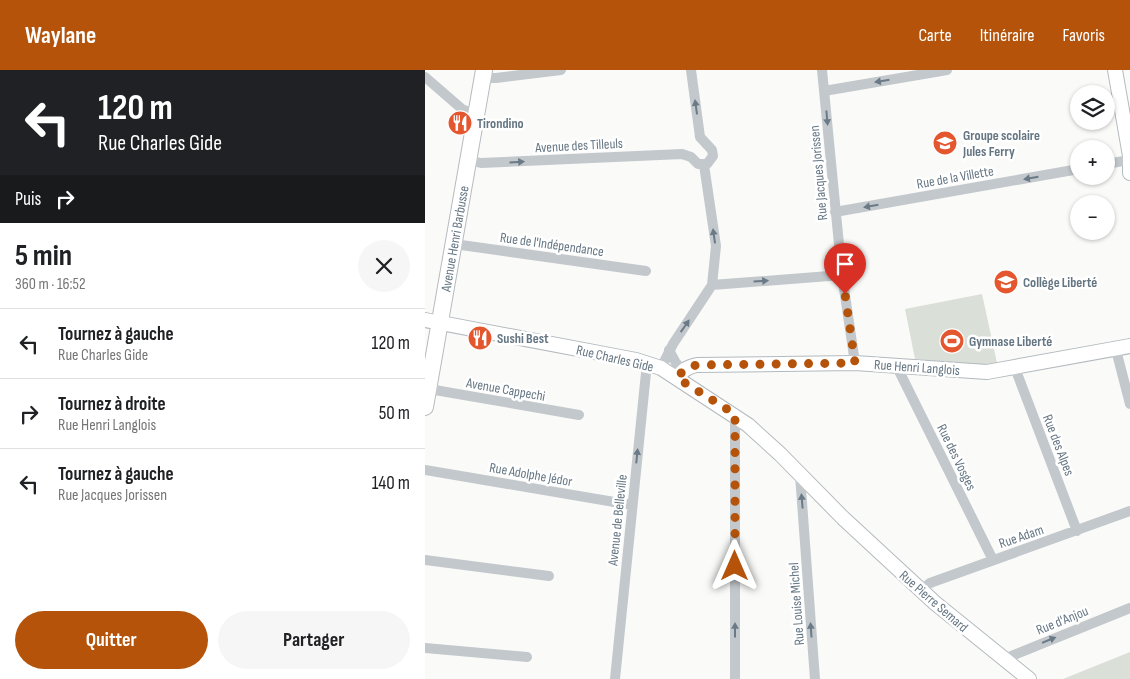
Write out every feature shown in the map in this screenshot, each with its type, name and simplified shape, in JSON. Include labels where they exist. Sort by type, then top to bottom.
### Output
[{"type":"main road","points":[[1115,70],[1130,160],[1130,173]]},
{"type":"main road","name":"Avenue Henri Barbusse","points":[[425,407],[429,389],[432,322],[454,244],[483,74]]},
{"type":"main road","name":"Rue Charles Gide","points":[[432,322],[626,358],[680,374],[735,414],[764,439],[843,518]]},
{"type":"main road","name":"Rue Henri Langlois","points":[[680,374],[689,366],[697,365],[855,363],[987,372],[1130,346]]},
{"type":"main road","name":"Rue Pierre Semard","points":[[843,518],[949,615],[1029,679]]},
{"type":"street","points":[[483,74],[496,78],[561,70]]},
{"type":"street","points":[[661,368],[669,350],[712,285],[715,246],[704,165],[710,162],[713,156],[712,150],[700,137],[691,70]]},
{"type":"street","name":"Rue Jacques Jorissen","points":[[822,70],[842,275],[855,363]]},
{"type":"street","points":[[824,91],[947,70]]},
{"type":"street","points":[[425,77],[462,109],[477,115]]},
{"type":"street","name":"Avenue des Tilleuls","points":[[469,160],[481,163],[683,154],[691,157],[698,164],[704,165]]},
{"type":"street","points":[[1115,162],[1130,160]]},
{"type":"street","name":"Rue de la Villette","points":[[835,212],[1070,171]]},
{"type":"street","name":"Rue de l'Indépendance","points":[[454,244],[646,270]]},
{"type":"street","points":[[712,285],[842,275]]},
{"type":"street","points":[[669,350],[680,374]]},
{"type":"street","points":[[1116,350],[1130,404]]},
{"type":"street","name":"Avenue de Belleville","points":[[615,679],[647,363]]},
{"type":"street","name":"Rue des Vosges","points":[[896,365],[993,560]]},
{"type":"street","name":"Rue des Alpes","points":[[1015,368],[1077,531]]},
{"type":"street","name":"Avenue Cappechi","points":[[429,389],[579,416]]},
{"type":"street","points":[[735,414],[735,679]]},
{"type":"street","name":"Rue Adolphe Jédor","points":[[425,470],[632,505]]},
{"type":"street","name":"Rue Louise Michel","points":[[800,474],[815,679]]},
{"type":"street","name":"Rue Adam","points":[[921,590],[931,583],[1130,511]]},
{"type":"street","points":[[425,560],[549,576]]},
{"type":"street","name":"Rue d'Anjou","points":[[1004,659],[1130,608]]},
{"type":"street","points":[[425,648],[527,657]]},
{"type":"shaded area","name":"Gymnase Liberté","points":[[982,294],[997,363],[986,366],[915,359],[905,309]]},
{"type":"shaded area","points":[[1130,652],[1130,679],[1063,679]]},
{"type":"place","name":"Tirondino","points":[[460,123]]},
{"type":"place","name":"Groupe scolaire Jules Ferry","points":[[945,143]]},
{"type":"place","name":"Collège Liberté","points":[[1006,282]]},
{"type":"place","name":"Sushi Best","points":[[480,338]]},
{"type":"place","name":"Gymnase Liberté","points":[[952,341]]},
{"type":"route","points":[[735,566],[735,414],[677,378],[689,366],[697,365],[855,363],[845,294]]}]
